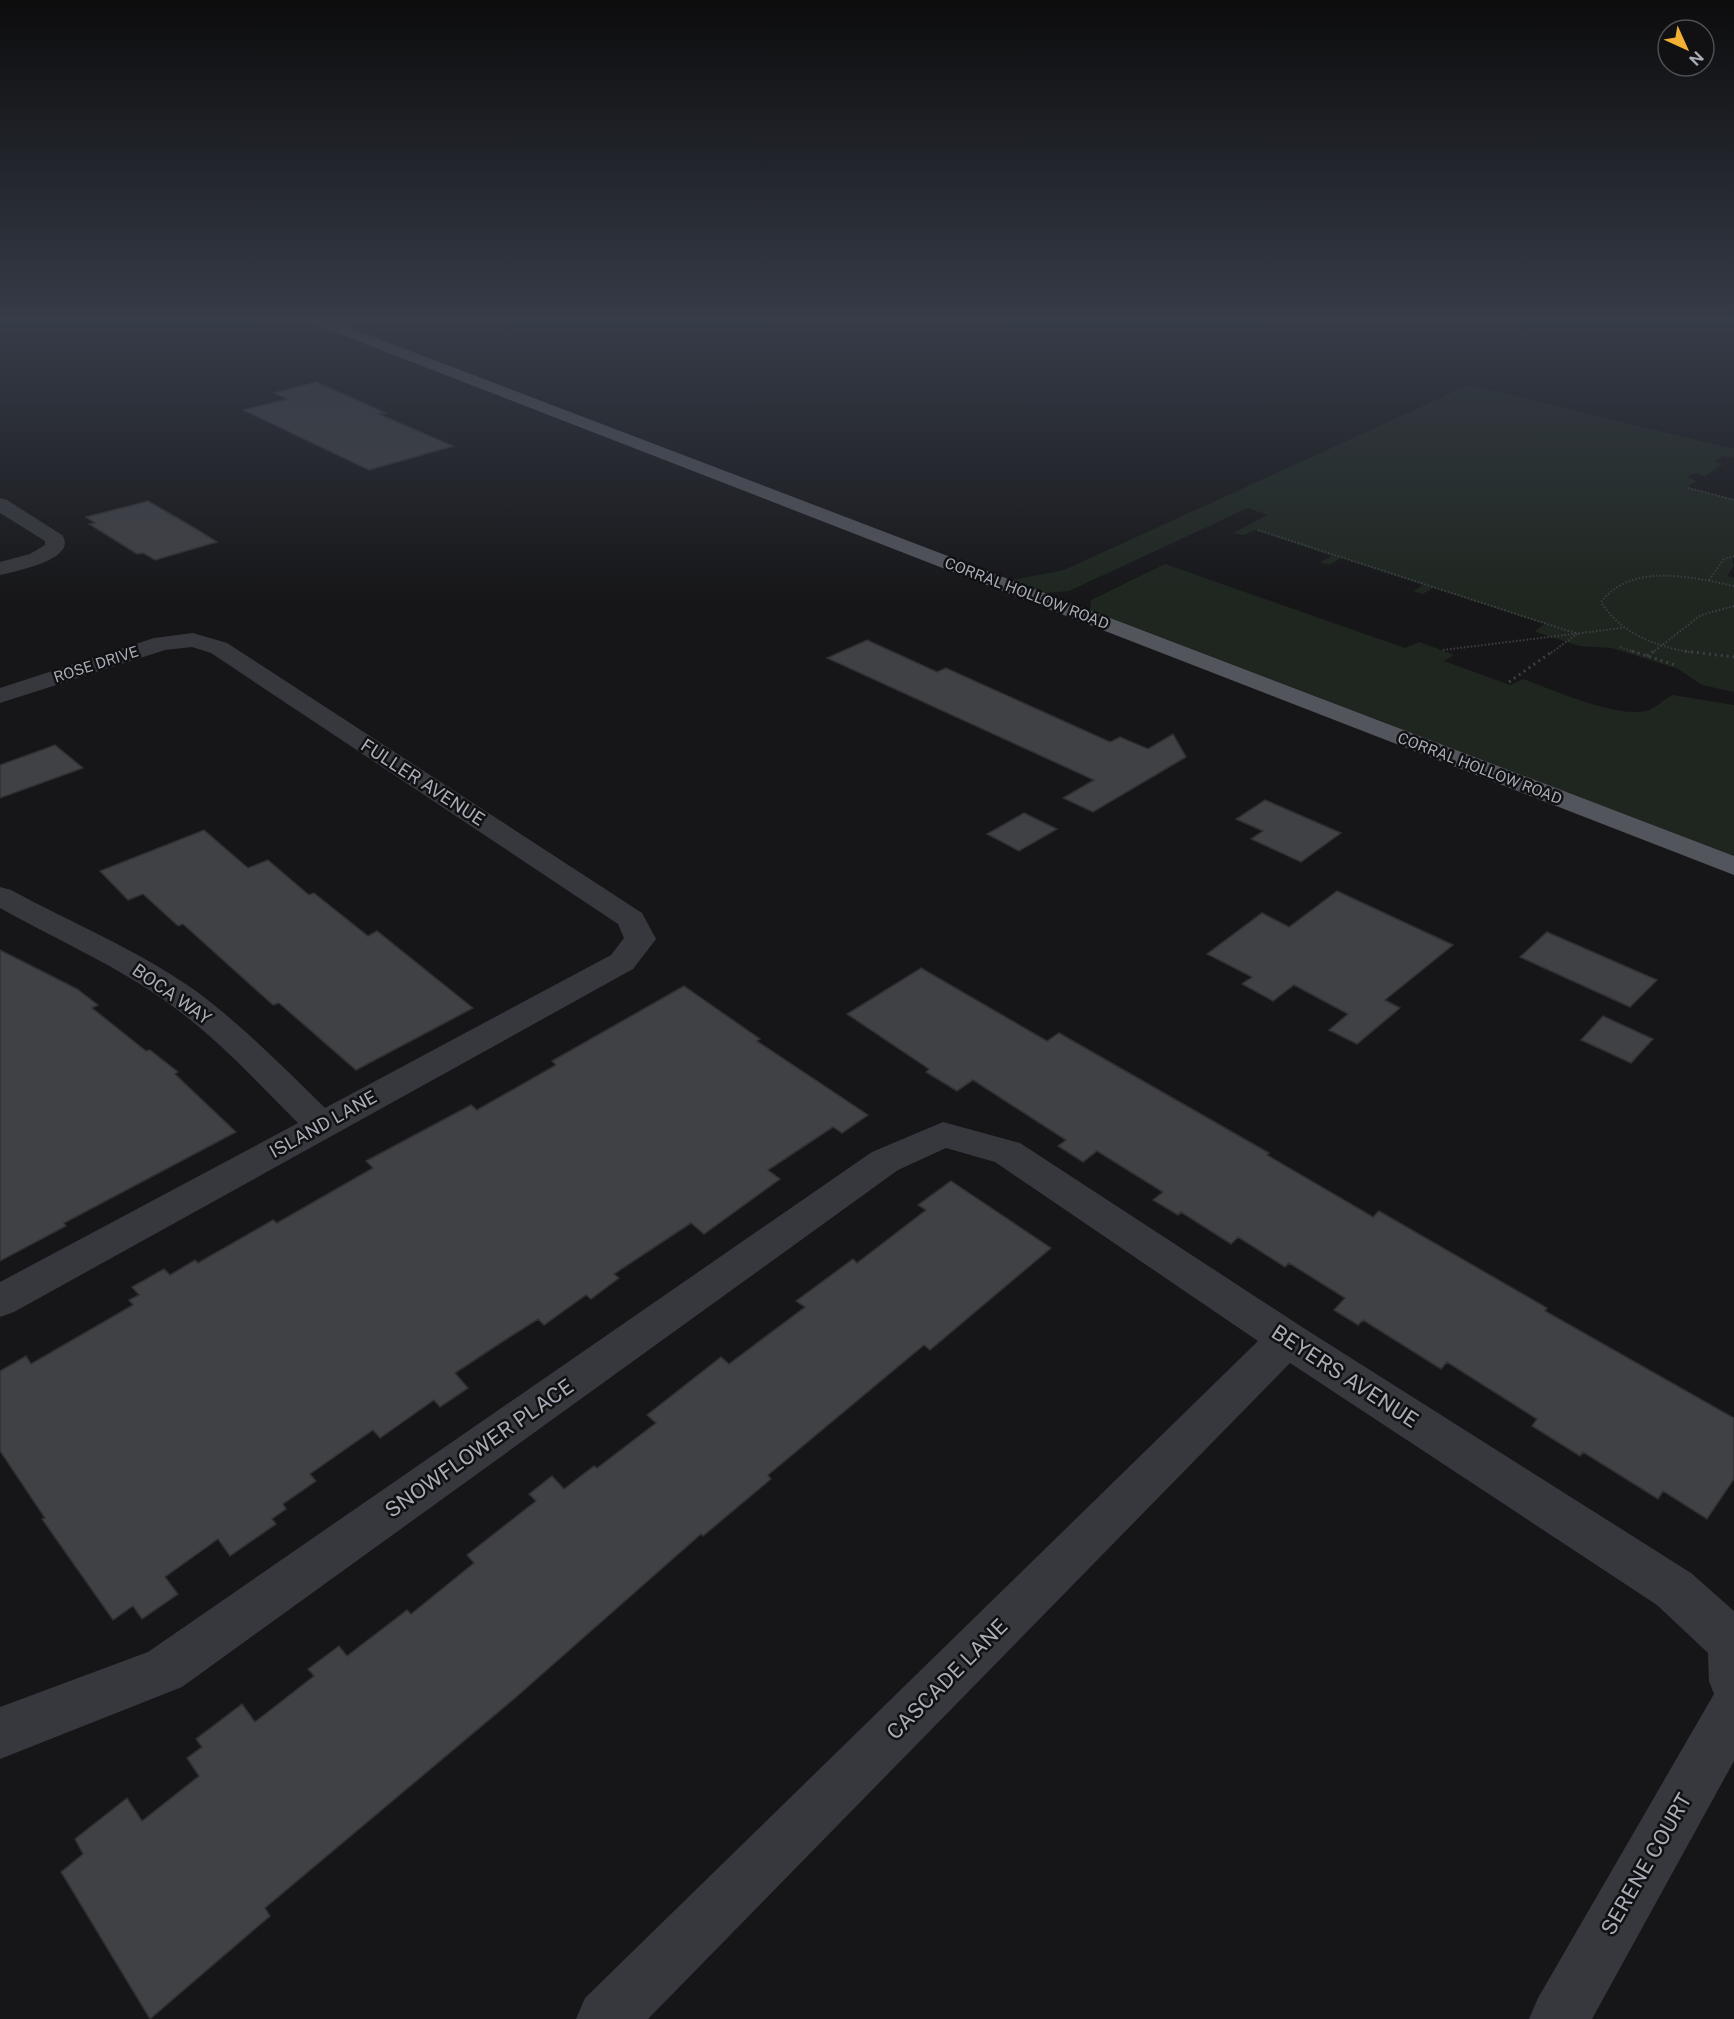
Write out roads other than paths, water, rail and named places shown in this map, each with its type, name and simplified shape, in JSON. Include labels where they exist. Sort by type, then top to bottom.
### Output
[{"type":"main road","name":"CORRAL HOLLOW ROAD","points":[[564,415],[1734,866]]},
{"type":"street","points":[[0,504],[55,539],[55,548],[37,558],[0,569]]},
{"type":"street","name":"ROSE DRIVE","points":[[0,696],[162,643],[193,639]]},
{"type":"street","name":"FULLER AVENUE","points":[[193,639],[219,648],[631,919],[640,939]]},
{"type":"street","name":"BOCA WAY","points":[[0,896],[102,947],[162,984],[213,1021],[321,1125]]},
{"type":"street","name":"ISLAND LANE","points":[[0,1301],[622,962],[640,939]]},
{"type":"street","name":"BEYERS AVENUE","points":[[943,1135],[1007,1152],[1287,1339],[1674,1589],[1733,1662]]},
{"type":"street","name":"SNOWFLOWER PLACE","points":[[0,1733],[164,1670],[885,1161],[943,1135]]},
{"type":"street","name":"CASCADE LANE","points":[[606,2019],[1287,1339]]},
{"type":"street","name":"SERENE COURT","points":[[1559,2019],[1734,1710]]}]
